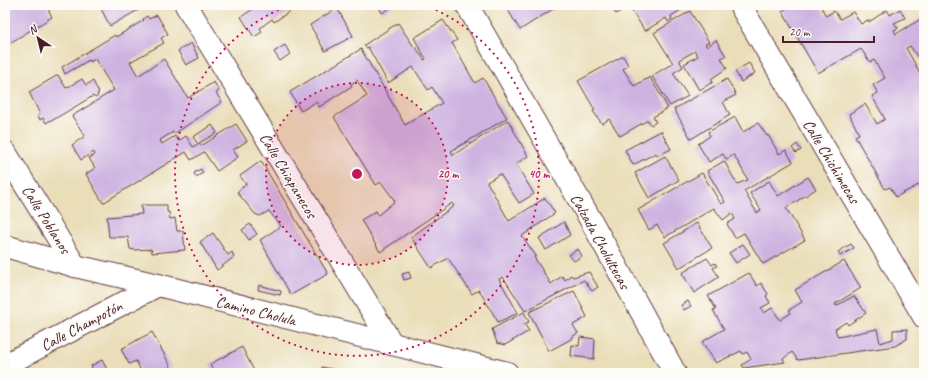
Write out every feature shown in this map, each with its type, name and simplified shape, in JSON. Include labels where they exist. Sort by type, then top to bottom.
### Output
[{"type":"street","name":"Calle Chiapanecos","points":[[186,5],[392,344]]},
{"type":"street","name":"Calzada Cholultecas","points":[[466,5],[585,210],[675,373]]},
{"type":"street","name":"Calle Chichimecas","points":[[740,5],[924,317]]},
{"type":"street","name":"Calle Poblanos","points":[[5,152],[75,266]]},
{"type":"street","name":"Camino Cholula","points":[[5,246],[75,266],[158,285],[507,373]]},
{"type":"street","name":"Calle Champotón","points":[[5,365],[158,285]]},
{"type":"building","points":[[5,5],[46,5],[52,17],[5,46]]},
{"type":"building","points":[[99,5],[147,5],[110,26]]},
{"type":"building","points":[[259,5],[299,5],[274,22],[272,19],[260,28],[262,32],[254,37],[241,17]]},
{"type":"building","points":[[378,5],[395,5],[382,13]]},
{"type":"building","points":[[505,5],[559,5],[520,30]]},
{"type":"building","points":[[611,5],[630,5],[616,14]]},
{"type":"building","points":[[642,5],[689,5],[671,16],[672,19],[668,22],[666,18],[645,31],[632,11]]},
{"type":"building","points":[[793,5],[820,5],[826,16],[834,11],[840,19],[853,12],[861,24],[868,20],[869,22],[887,10],[890,15],[900,9],[905,18],[894,23],[898,28],[894,30],[896,34],[924,17],[924,56],[919,59],[910,46],[906,48],[924,80],[924,182],[896,197],[890,187],[885,189],[855,136],[859,134],[849,114],[865,104],[877,124],[885,119],[872,96],[878,93],[873,85],[885,78],[874,60],[870,62],[861,49],[818,73],[782,11]]},
{"type":"building","points":[[337,8],[353,36],[325,51],[310,25]]},
{"type":"building","points":[[690,11],[709,42],[705,44],[707,47],[716,40],[726,56],[721,58],[727,68],[711,79],[713,82],[699,90],[684,64],[698,56],[695,51],[679,60],[683,67],[673,73],[688,96],[670,106],[652,76],[673,63],[654,33]]},
{"type":"building","points":[[157,15],[168,34],[161,38],[164,43],[130,62],[138,76],[164,59],[188,98],[214,82],[219,91],[216,93],[222,102],[174,134],[173,132],[160,140],[162,144],[175,136],[179,141],[186,136],[193,147],[198,144],[193,137],[212,125],[217,133],[199,143],[201,146],[236,124],[247,141],[233,150],[238,157],[217,171],[204,152],[191,160],[186,152],[103,203],[86,174],[95,168],[89,158],[95,155],[94,152],[81,160],[72,145],[85,136],[72,116],[114,90],[95,59],[90,62],[89,60],[65,74],[62,67],[115,35],[116,37],[144,20],[143,19],[147,16],[149,19]]},
{"type":"building","points":[[443,20],[457,40],[452,43],[475,83],[483,78],[507,118],[451,151],[453,155],[508,120],[528,156],[516,164],[534,194],[519,203],[500,174],[487,182],[509,221],[545,198],[555,213],[522,236],[536,256],[534,257],[551,284],[562,276],[565,280],[571,275],[573,277],[589,272],[598,287],[592,291],[584,280],[525,311],[503,277],[499,279],[518,313],[498,322],[479,290],[472,294],[448,258],[431,268],[411,237],[454,206],[452,203],[380,252],[361,220],[376,211],[378,215],[395,201],[381,182],[376,185],[334,117],[367,96],[357,80],[351,84],[352,86],[319,107],[316,102],[301,111],[290,92],[361,49],[405,125],[442,103],[432,87],[428,90],[413,67],[388,83],[368,47],[366,48],[364,45],[398,23],[424,60],[426,59],[414,38]]},
{"type":"building","points":[[191,43],[199,58],[186,65],[178,51]]},
{"type":"building","points":[[285,45],[290,54],[280,61],[274,52]]},
{"type":"building","points":[[623,56],[628,65],[623,69],[634,86],[650,77],[668,108],[653,117],[656,122],[651,125],[648,120],[620,136],[609,119],[602,124],[593,111],[595,110],[578,81]]},
{"type":"building","points":[[749,63],[755,73],[741,82],[735,71]]},
{"type":"building","points":[[58,75],[66,88],[82,79],[86,85],[93,81],[99,93],[95,98],[93,96],[46,123],[43,118],[40,120],[38,115],[40,114],[29,92]]},
{"type":"building","points":[[727,79],[736,95],[723,102],[730,115],[691,139],[674,109]]},
{"type":"building","points":[[735,117],[743,132],[758,123],[767,136],[768,135],[779,154],[786,150],[793,162],[744,191],[757,213],[761,210],[750,193],[769,181],[778,196],[808,177],[816,189],[786,208],[805,240],[763,264],[744,233],[735,238],[727,224],[735,219],[732,213],[723,220],[714,208],[665,237],[657,225],[649,230],[638,210],[702,173],[721,204],[725,202],[707,171],[724,161],[737,184],[748,180],[734,155],[726,159],[723,154],[709,162],[698,144],[710,136],[708,132]]},
{"type":"building","points":[[661,131],[671,149],[657,156],[656,153],[633,165],[625,150]]},
{"type":"building","points":[[797,144],[801,150],[796,153],[792,148]]},
{"type":"building","points":[[665,156],[679,180],[649,198],[635,173]]},
{"type":"building","points":[[261,161],[328,274],[291,295],[260,240],[281,226],[269,211],[260,216],[255,214],[237,192],[246,184],[240,176]]},
{"type":"building","points":[[201,169],[203,173],[196,177],[194,173]]},
{"type":"building","points":[[141,205],[167,205],[167,212],[169,212],[170,219],[175,218],[177,231],[183,231],[185,250],[152,253],[151,249],[134,250],[130,249],[128,237],[109,237],[107,217],[142,214]]},
{"type":"building","points":[[564,222],[570,235],[546,250],[539,238]]},
{"type":"building","points":[[697,223],[712,248],[679,268],[664,243]]},
{"type":"building","points":[[250,224],[257,234],[249,240],[242,230]]},
{"type":"building","points":[[213,233],[228,255],[232,252],[234,257],[217,270],[200,242]]},
{"type":"building","points":[[743,244],[750,254],[736,263],[729,253]]},
{"type":"building","points":[[851,244],[854,248],[840,256],[838,252]]},
{"type":"building","points":[[578,249],[582,256],[574,261],[569,255]]},
{"type":"building","points":[[707,258],[712,265],[715,263],[717,266],[713,268],[719,277],[694,293],[682,273]]},
{"type":"building","points":[[844,261],[861,288],[835,304],[836,306],[854,296],[866,313],[848,325],[846,322],[835,329],[838,337],[877,329],[880,343],[893,339],[893,330],[907,329],[907,339],[895,346],[798,360],[792,352],[783,359],[785,362],[744,368],[742,365],[751,359],[747,352],[743,354],[741,351],[716,363],[702,342],[724,329],[713,310],[716,309],[708,296],[749,273],[757,286],[761,283],[768,294],[766,296],[770,303],[761,308],[764,313],[772,308],[780,320],[791,313],[789,310],[802,302],[795,290]]},
{"type":"building","points":[[409,272],[411,278],[404,280],[402,274]]},
{"type":"building","points":[[259,285],[281,291],[280,295],[258,290]]},
{"type":"building","points":[[574,291],[587,317],[573,325],[578,333],[572,337],[573,338],[549,351],[529,312]]},
{"type":"building","points":[[688,301],[691,306],[684,310],[681,305]]},
{"type":"building","points":[[524,312],[529,322],[524,324],[529,331],[505,345],[497,343],[492,329]]},
{"type":"building","points":[[152,332],[171,367],[160,373],[142,373],[136,361],[129,364],[121,349]]},
{"type":"building","points":[[580,337],[595,339],[594,359],[571,356],[572,345],[579,346]]},
{"type":"building","points":[[242,347],[255,373],[214,373],[210,364]]},
{"type":"building","points":[[102,360],[109,373],[94,373],[91,366]]},
{"type":"building","points":[[322,367],[346,372],[346,373],[322,373]]}]
